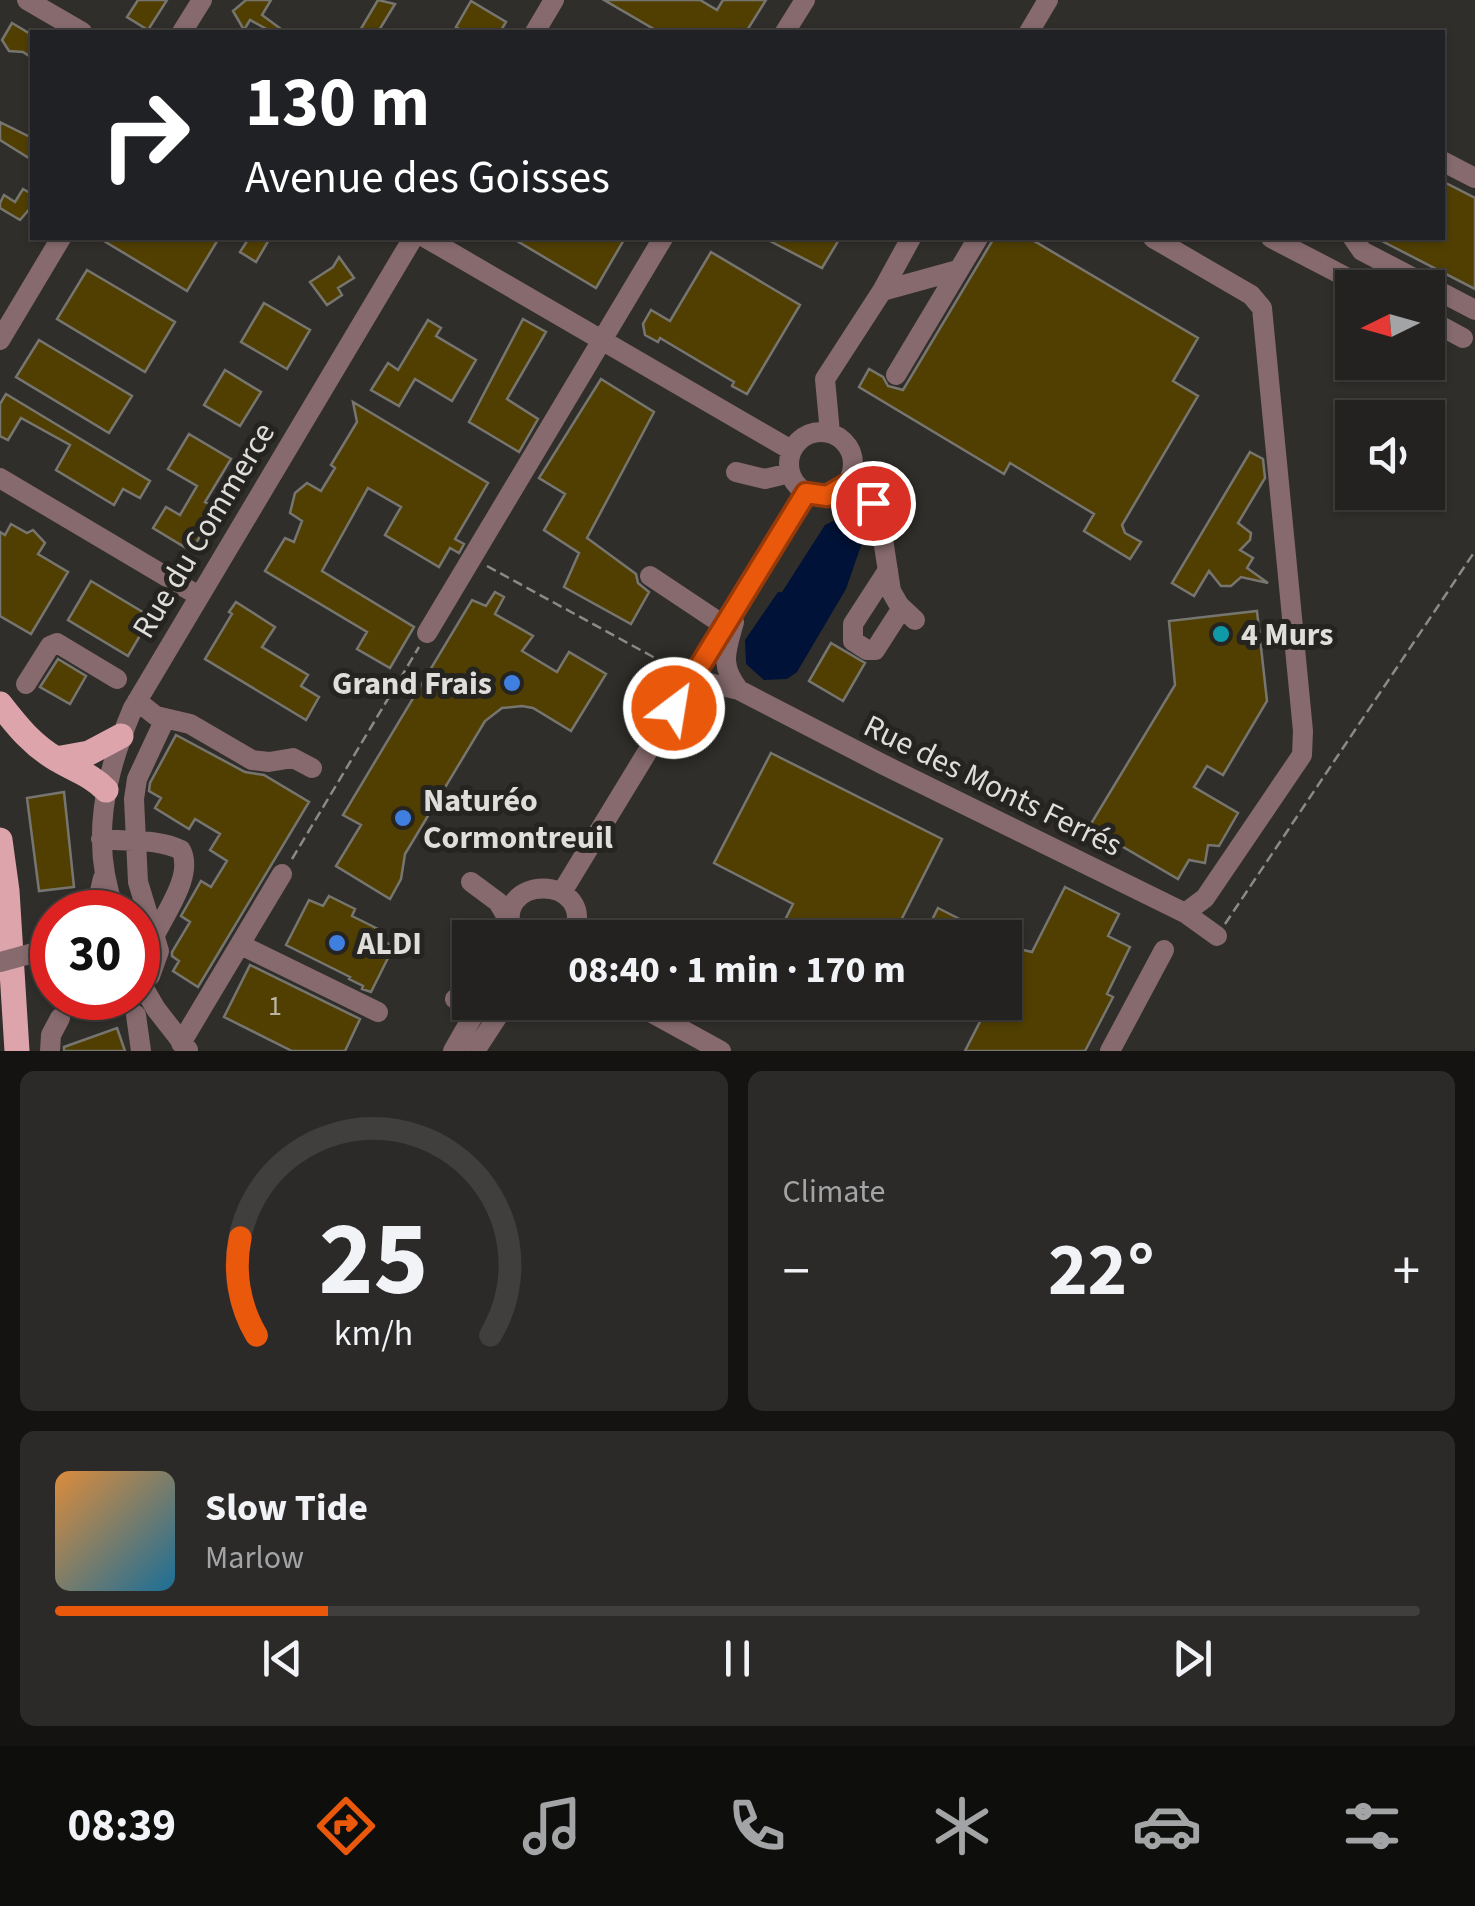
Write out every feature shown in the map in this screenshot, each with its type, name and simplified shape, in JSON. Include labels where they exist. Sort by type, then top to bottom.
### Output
[{"type":"main road","points":[[0,704],[24,735],[56,760],[97,780],[106,790]]},
{"type":"main road","points":[[56,760],[90,753],[121,736]]},
{"type":"main road","points":[[0,840],[8,892],[13,1051]]},
{"type":"main road","points":[[0,898],[13,1051]]},
{"type":"street","points":[[27,0],[79,30]]},
{"type":"street","points":[[183,30],[202,0]]},
{"type":"street","points":[[536,30],[554,0]]},
{"type":"street","points":[[787,30],[805,0]]},
{"type":"street","points":[[1030,30],[1048,0]]},
{"type":"street","points":[[1445,163],[1475,178]]},
{"type":"street","points":[[0,340],[60,240]]},
{"type":"street","name":"Rue du Commerce","points":[[109,890],[101,839],[106,790],[121,736],[137,701],[411,240]]},
{"type":"street","points":[[429,240],[792,450]]},
{"type":"street","points":[[427,633],[662,240]]},
{"type":"street","points":[[830,433],[825,379],[891,289],[910,240]]},
{"type":"street","points":[[896,375],[977,240]]},
{"type":"street","points":[[1156,240],[1251,295],[1262,308],[1302,731],[1302,755],[1205,898],[1185,913]]},
{"type":"street","points":[[1275,240],[1335,271]]},
{"type":"street","points":[[1354,240],[1362,250],[1475,310]]},
{"type":"street","points":[[891,289],[958,270]]},
{"type":"street","points":[[891,289],[916,295],[928,320]]},
{"type":"street","points":[[1445,302],[1449,297]]},
{"type":"street","points":[[1445,328],[1463,338]]},
{"type":"street","points":[[812,432],[830,433],[840,437],[854,466],[846,485],[827,496],[806,493],[790,473],[792,450],[796,442],[812,432]]},
{"type":"street","points":[[736,472],[765,479],[790,473]]},
{"type":"street","points":[[0,478],[199,596]]},
{"type":"street","points":[[846,485],[865,495],[879,513],[888,570],[891,591],[908,614],[875,650],[867,650],[853,641],[853,624],[888,570]]},
{"type":"street","points":[[562,892],[806,493]]},
{"type":"street","points":[[650,576],[724,626]]},
{"type":"street","points":[[739,602],[725,659],[727,675],[740,690]]},
{"type":"street","points":[[26,684],[44,654],[57,643],[118,679]]},
{"type":"street","name":"Rue des Monts Ferrés","points":[[692,678],[740,690],[1185,913],[1217,936]]},
{"type":"street","points":[[137,701],[164,719],[190,724],[252,760],[294,758],[312,768]]},
{"type":"street","points":[[140,890],[134,843],[137,778],[164,719]]},
{"type":"street","points":[[101,839],[169,844],[181,850],[186,860],[184,872],[160,924]]},
{"type":"street","name":"Rue du Commerce","points":[[100,890],[104,872]]},
{"type":"street","points":[[160,1011],[186,1047],[282,874]]},
{"type":"street","points":[[506,920],[498,902],[473,879],[508,890],[526,892],[544,887],[562,892],[576,910],[577,920]]},
{"type":"street","points":[[513,920],[514,904],[526,892]]},
{"type":"street","points":[[241,945],[378,1012]]},
{"type":"street","points":[[1110,1051],[1164,950]]},
{"type":"street","points":[[0,962],[30,953]]},
{"type":"street","points":[[50,1051],[51,1035],[59,1020]]},
{"type":"street","points":[[137,1020],[141,1051]]},
{"type":"street","points":[[453,1051],[471,1020]]},
{"type":"street","points":[[475,1051],[495,1020]]},
{"type":"street","points":[[665,1020],[721,1051]]},
{"type":"path","points":[[1217,936],[1475,551]]},
{"type":"path","points":[[472,558],[692,678]]},
{"type":"path","points":[[282,874],[427,633]]},
{"type":"water","points":[[841,517],[855,520],[863,540],[846,589],[797,672],[787,679],[764,680],[746,664],[745,640],[825,525]]},
{"type":"building","points":[[138,0],[167,0],[148,30],[127,17]]},
{"type":"building","points":[[246,0],[271,0],[262,15],[282,30],[268,30],[250,20],[244,30],[233,11]]},
{"type":"building","points":[[378,0],[395,4],[379,30],[360,30]]},
{"type":"building","points":[[604,0],[700,0],[717,10],[723,0],[766,0],[747,30],[656,30]]},
{"type":"building","points":[[471,1],[506,22],[501,30],[456,27]]},
{"type":"building","points":[[12,23],[30,34],[30,57],[9,51],[2,40]]},
{"type":"building","points":[[0,122],[30,137],[30,159],[0,140]]},
{"type":"building","points":[[1445,183],[1475,198],[1475,289],[1445,270],[1380,240],[1445,240]]},
{"type":"building","points":[[23,189],[30,193],[30,208],[20,220],[0,208],[4,195],[15,202]]},
{"type":"building","points":[[102,240],[218,240],[187,291]]},
{"type":"building","points":[[248,240],[269,240],[256,262],[240,252]]},
{"type":"building","points":[[515,240],[624,240],[596,288]]},
{"type":"building","points":[[768,240],[839,240],[822,268]]},
{"type":"building","points":[[993,240],[1032,240],[1198,338],[1173,381],[1198,396],[1122,525],[1125,533],[1141,542],[1130,559],[1084,531],[1094,514],[1010,463],[1004,474],[859,387],[869,369],[883,377],[888,386],[903,390]]},
{"type":"building","points":[[711,252],[800,305],[747,394],[732,386],[734,382],[660,338],[658,342],[645,335],[643,324],[651,310],[670,321]]},
{"type":"building","points":[[339,257],[354,278],[338,288],[342,295],[327,305],[310,282],[333,267]]},
{"type":"building","points":[[87,270],[175,322],[145,372],[57,319]]},
{"type":"building","points":[[264,303],[310,330],[287,369],[241,342]]},
{"type":"building","points":[[523,319],[546,332],[507,399],[538,419],[519,452],[469,422]]},
{"type":"building","points":[[428,320],[441,328],[436,336],[476,360],[452,401],[415,379],[399,406],[371,390],[388,363],[398,370]]},
{"type":"building","points":[[39,340],[132,396],[109,433],[16,377]]},
{"type":"building","points":[[225,370],[261,392],[240,426],[204,405]]},
{"type":"building","points":[[601,379],[654,412],[587,538],[636,574],[638,583],[649,592],[631,624],[564,587],[579,553],[544,530],[565,494],[539,478]]},
{"type":"building","points":[[6,394],[150,481],[140,498],[123,489],[114,505],[56,470],[70,445],[21,418],[8,440],[0,436],[0,404]]},
{"type":"building","points":[[353,402],[488,483],[455,539],[464,544],[459,553],[450,548],[439,567],[385,535],[401,507],[368,488],[322,571],[414,627],[390,668],[357,649],[367,632],[265,571],[285,538],[294,542],[302,521],[290,513],[295,493],[307,483],[321,491],[335,468],[331,465],[357,422]]},
{"type":"building","points":[[189,434],[231,459],[205,502],[217,509],[191,551],[153,528],[166,507],[180,515],[197,486],[168,469]]},
{"type":"building","points":[[1250,452],[1263,459],[1265,478],[1238,523],[1251,533],[1240,550],[1253,558],[1247,568],[1268,583],[1241,577],[1231,586],[1221,586],[1209,571],[1194,596],[1172,583]]},
{"type":"building","points":[[11,524],[27,533],[33,530],[45,543],[38,554],[68,572],[31,634],[0,616],[0,532],[5,535]]},
{"type":"building","points":[[91,581],[151,617],[128,656],[68,620]]},
{"type":"building","points":[[495,592],[504,597],[495,614],[533,636],[522,651],[557,672],[569,652],[606,674],[571,731],[533,708],[522,706],[502,708],[485,721],[405,854],[401,879],[390,899],[336,866],[361,825],[343,815],[472,600],[486,606]]},
{"type":"building","points":[[236,602],[275,627],[262,647],[308,675],[301,686],[319,697],[306,720],[205,659]]},
{"type":"building","points":[[1257,611],[1267,701],[1223,775],[1207,766],[1194,787],[1238,813],[1219,846],[1208,845],[1205,863],[1189,860],[1178,879],[1089,827],[1175,685],[1169,621]]},
{"type":"building","points":[[831,643],[865,663],[843,701],[809,681]]},
{"type":"building","points":[[58,659],[86,676],[70,704],[40,687]]},
{"type":"building","points":[[176,735],[245,772],[264,775],[309,802],[198,987],[173,971],[179,961],[172,952],[190,922],[181,916],[201,881],[211,887],[227,861],[210,850],[220,834],[195,819],[189,829],[155,808],[161,798],[149,791],[150,783]]},
{"type":"building","points":[[771,753],[942,839],[901,920],[790,920],[786,918],[793,904],[714,863]]},
{"type":"building","points":[[64,792],[74,887],[39,890],[27,798]]},
{"type":"building","points":[[1065,887],[1119,914],[1108,936],[1130,947],[1107,994],[1113,997],[1085,1051],[965,1051],[981,1020],[1022,1020],[1022,950],[1032,952]]},
{"type":"building","name":"ALDI","points":[[329,896],[355,909],[352,916],[386,933],[382,941],[394,946],[371,992],[286,945],[309,900],[323,906]]},
{"type":"building","points":[[938,908],[962,920],[932,920]]},
{"type":"building","points":[[250,965],[360,1019],[345,1051],[292,1051],[224,1017]]},
{"type":"building","points":[[117,1028],[125,1051],[64,1051],[64,1047]]},
{"type":"place","name":"4 Murs","points":[[1221,634]]},
{"type":"place","name":"Grand Frais","points":[[512,683]]},
{"type":"place","name":"Naturéo Cormontreuil","points":[[403,818]]},
{"type":"place","name":"ALDI","points":[[337,943]]},
{"type":"route","points":[[674,708],[806,493],[827,496],[846,485],[873,503]]}]
